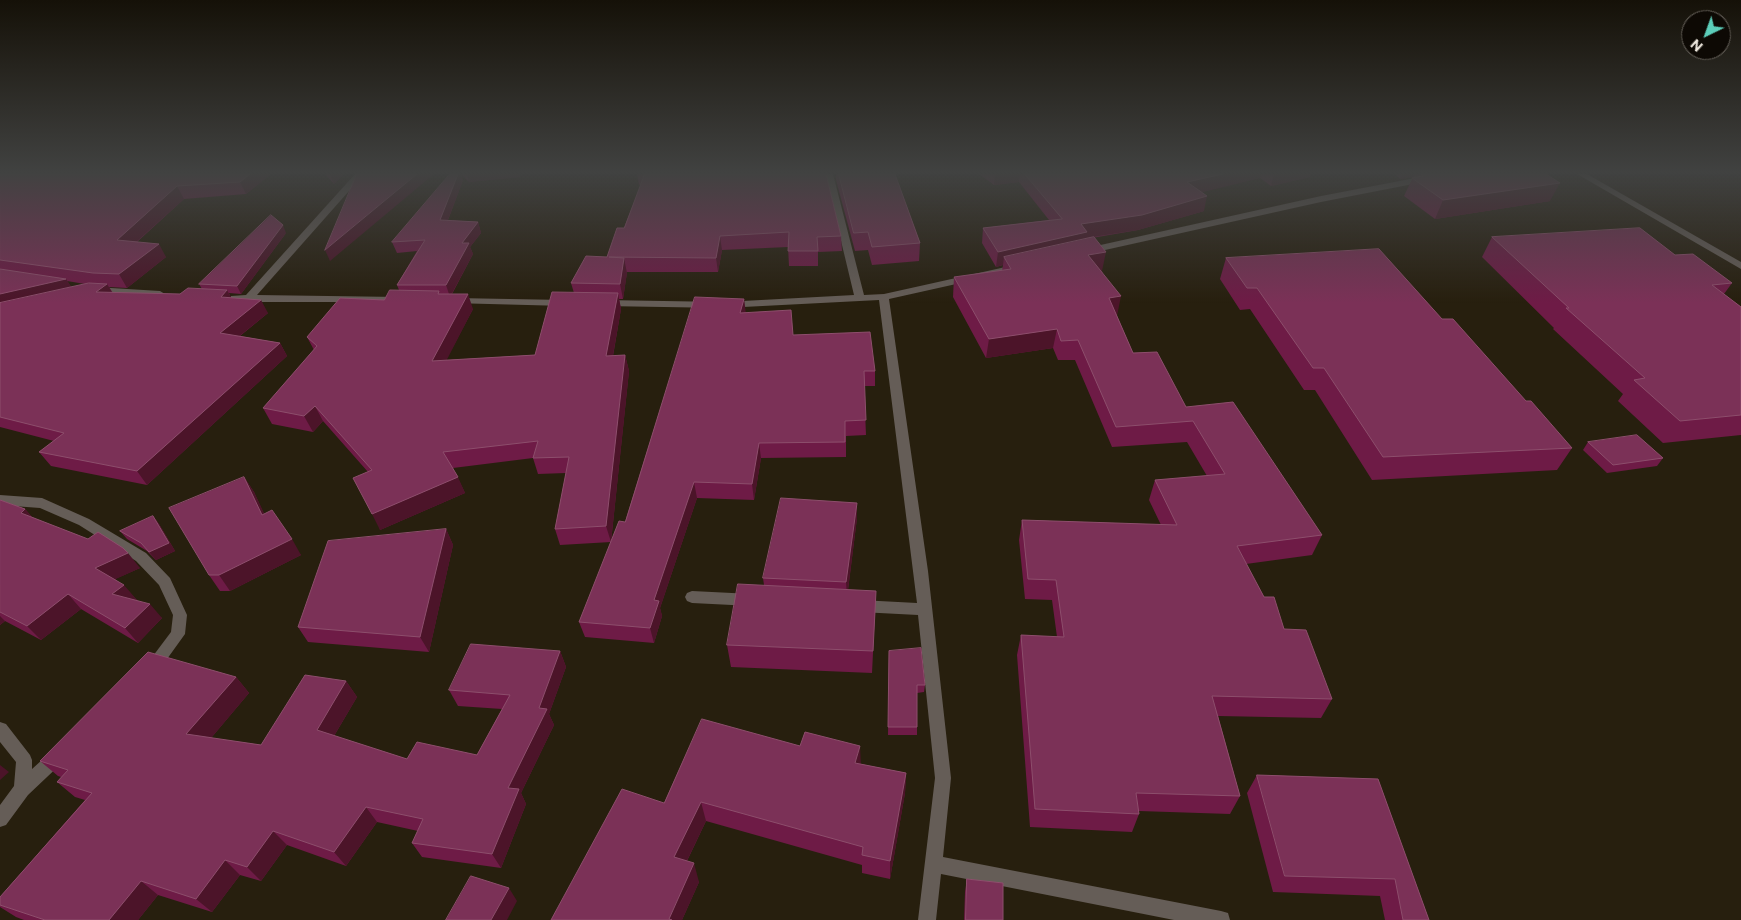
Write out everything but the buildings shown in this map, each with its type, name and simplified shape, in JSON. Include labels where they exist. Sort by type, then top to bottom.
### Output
[{"type":"street","points":[[248,299],[322,217]]},
{"type":"street","points":[[840,217],[860,298]]},
{"type":"street","points":[[1078,254],[1242,217]]},
{"type":"street","points":[[1656,217],[1741,266]]},
{"type":"street","points":[[596,303],[724,305],[884,297],[1029,264]]},
{"type":"street","points":[[82,292],[101,291],[170,295]]},
{"type":"street","points":[[884,297],[925,609],[943,778],[927,920]]},
{"type":"street","points":[[229,298],[410,300]]},
{"type":"street","points":[[439,301],[577,303]]},
{"type":"street","points":[[0,500],[42,503],[84,522],[141,558],[166,582],[180,616],[178,634],[140,680]]},
{"type":"street","points":[[692,597],[769,601]]},
{"type":"street","points":[[847,605],[925,609]]},
{"type":"street","points":[[0,729],[24,760],[22,789]]},
{"type":"street","points":[[0,819],[22,789],[71,744]]},
{"type":"street","points":[[934,864],[1220,920]]}]
